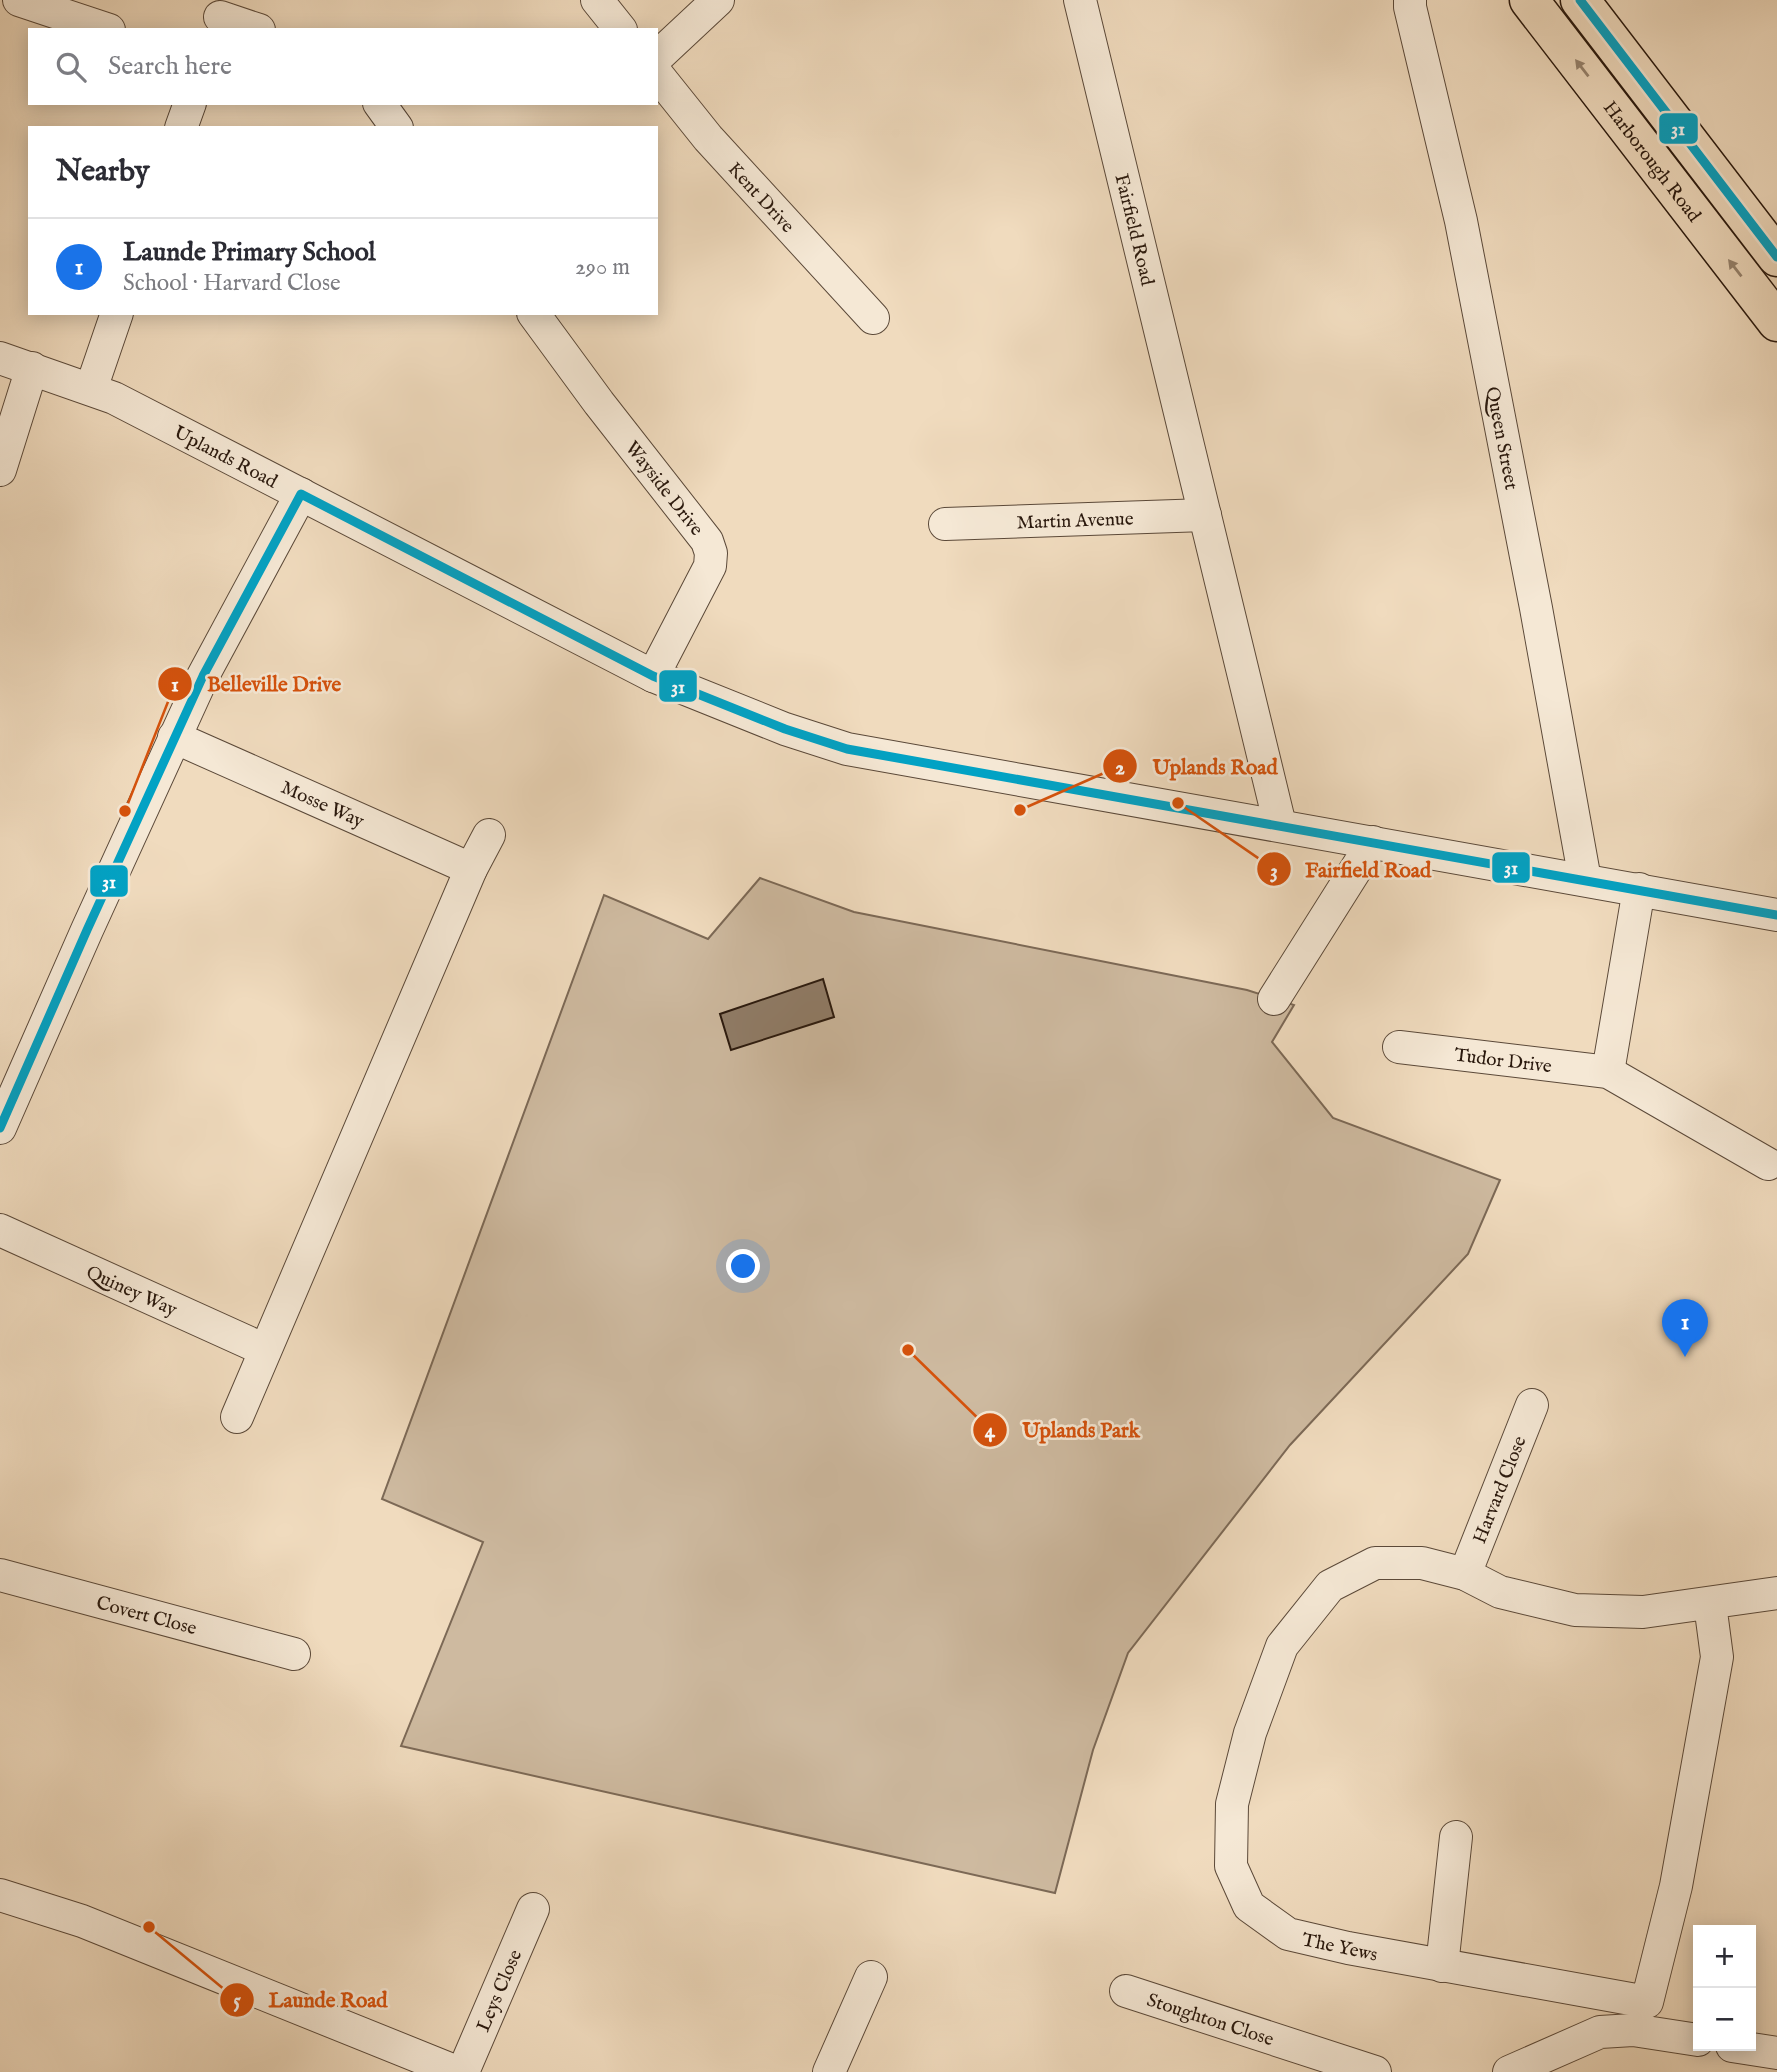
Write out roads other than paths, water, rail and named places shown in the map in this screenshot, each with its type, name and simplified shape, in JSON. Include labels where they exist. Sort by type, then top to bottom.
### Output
[{"type":"highway","name":"Harborough Road","points":[[1529,0],[1777,322]]},
{"type":"highway","name":"Harborough Road","points":[[1580,0],[1777,257]]},
{"type":"street","points":[[19,0],[103,28]]},
{"type":"street","points":[[597,0],[619,28]]},
{"type":"street","points":[[658,56],[718,0]]},
{"type":"street","name":"Fairfield Road","points":[[1080,0],[1280,825]]},
{"type":"street","name":"Queen Street","points":[[1410,0],[1461,221],[1533,595],[1584,880]]},
{"type":"street","points":[[220,15],[254,28]]},
{"type":"street","name":"Kent Drive","points":[[658,76],[708,138],[873,318]]},
{"type":"street","points":[[182,126],[189,105]]},
{"type":"street","points":[[380,105],[396,126]]},
{"type":"street","points":[[91,389],[116,315]]},
{"type":"street","name":"Wayside Drive","points":[[534,315],[599,404],[707,541],[711,554],[710,566],[653,676]]},
{"type":"street","name":"Uplands Road","points":[[0,358],[91,389],[136,409],[653,676],[785,729],[847,749],[1777,915]]},
{"type":"street","points":[[0,470],[32,368]]},
{"type":"street","points":[[0,1128],[174,737],[203,676],[301,494]]},
{"type":"street","name":"Martin Avenue","points":[[945,524],[1205,515]]},
{"type":"street","name":"Mosse Way","points":[[174,737],[471,869]]},
{"type":"street","points":[[237,1417],[471,869],[489,835]]},
{"type":"street","points":[[1274,999],[1373,842]]},
{"type":"street","points":[[1608,1072],[1639,889]]},
{"type":"street","name":"Tudor Drive","points":[[1399,1047],[1608,1072],[1768,1164]]},
{"type":"street","name":"Quiney Way","points":[[0,1230],[265,1350]]},
{"type":"street","name":"Harvard Close","points":[[1465,1574],[1532,1405]]},
{"type":"street","name":"The Yews","points":[[1710,1604],[1717,1657],[1676,1886],[1647,2002],[1442,1966],[1288,1934],[1249,1906],[1231,1866],[1232,1804],[1250,1732],[1282,1646],[1330,1586],[1375,1563],[1422,1563],[1465,1574],[1500,1592],[1575,1610],[1643,1612],[1777,1593]]},
{"type":"street","name":"Covert Close","points":[[0,1575],[294,1654]]},
{"type":"street","points":[[1442,1966],[1456,1837]]},
{"type":"street","points":[[0,1895],[82,1921],[382,2059],[457,2072]]},
{"type":"street","name":"Leys Close","points":[[463,2072],[533,1909]]},
{"type":"street","points":[[829,2072],[871,1977]]},
{"type":"street","name":"Stoughton Close","points":[[1126,1991],[1375,2072]]},
{"type":"street","points":[[1520,2070],[1600,2032],[1633,2030],[1693,2039]]},
{"type":"street","points":[[1756,2050],[1777,2053]]},
{"type":"place","name":"Fairfield Road","points":[[1178,803]]},
{"type":"place","name":"Uplands Road","points":[[1020,810]]},
{"type":"place","name":"Belleville Drive","points":[[125,811]]},
{"type":"place","name":"Uplands Park","points":[[908,1350]]},
{"type":"place","name":"Launde Primary School","points":[[1685,1357]]},
{"type":"place","name":"Launde Road","points":[[149,1927]]}]
